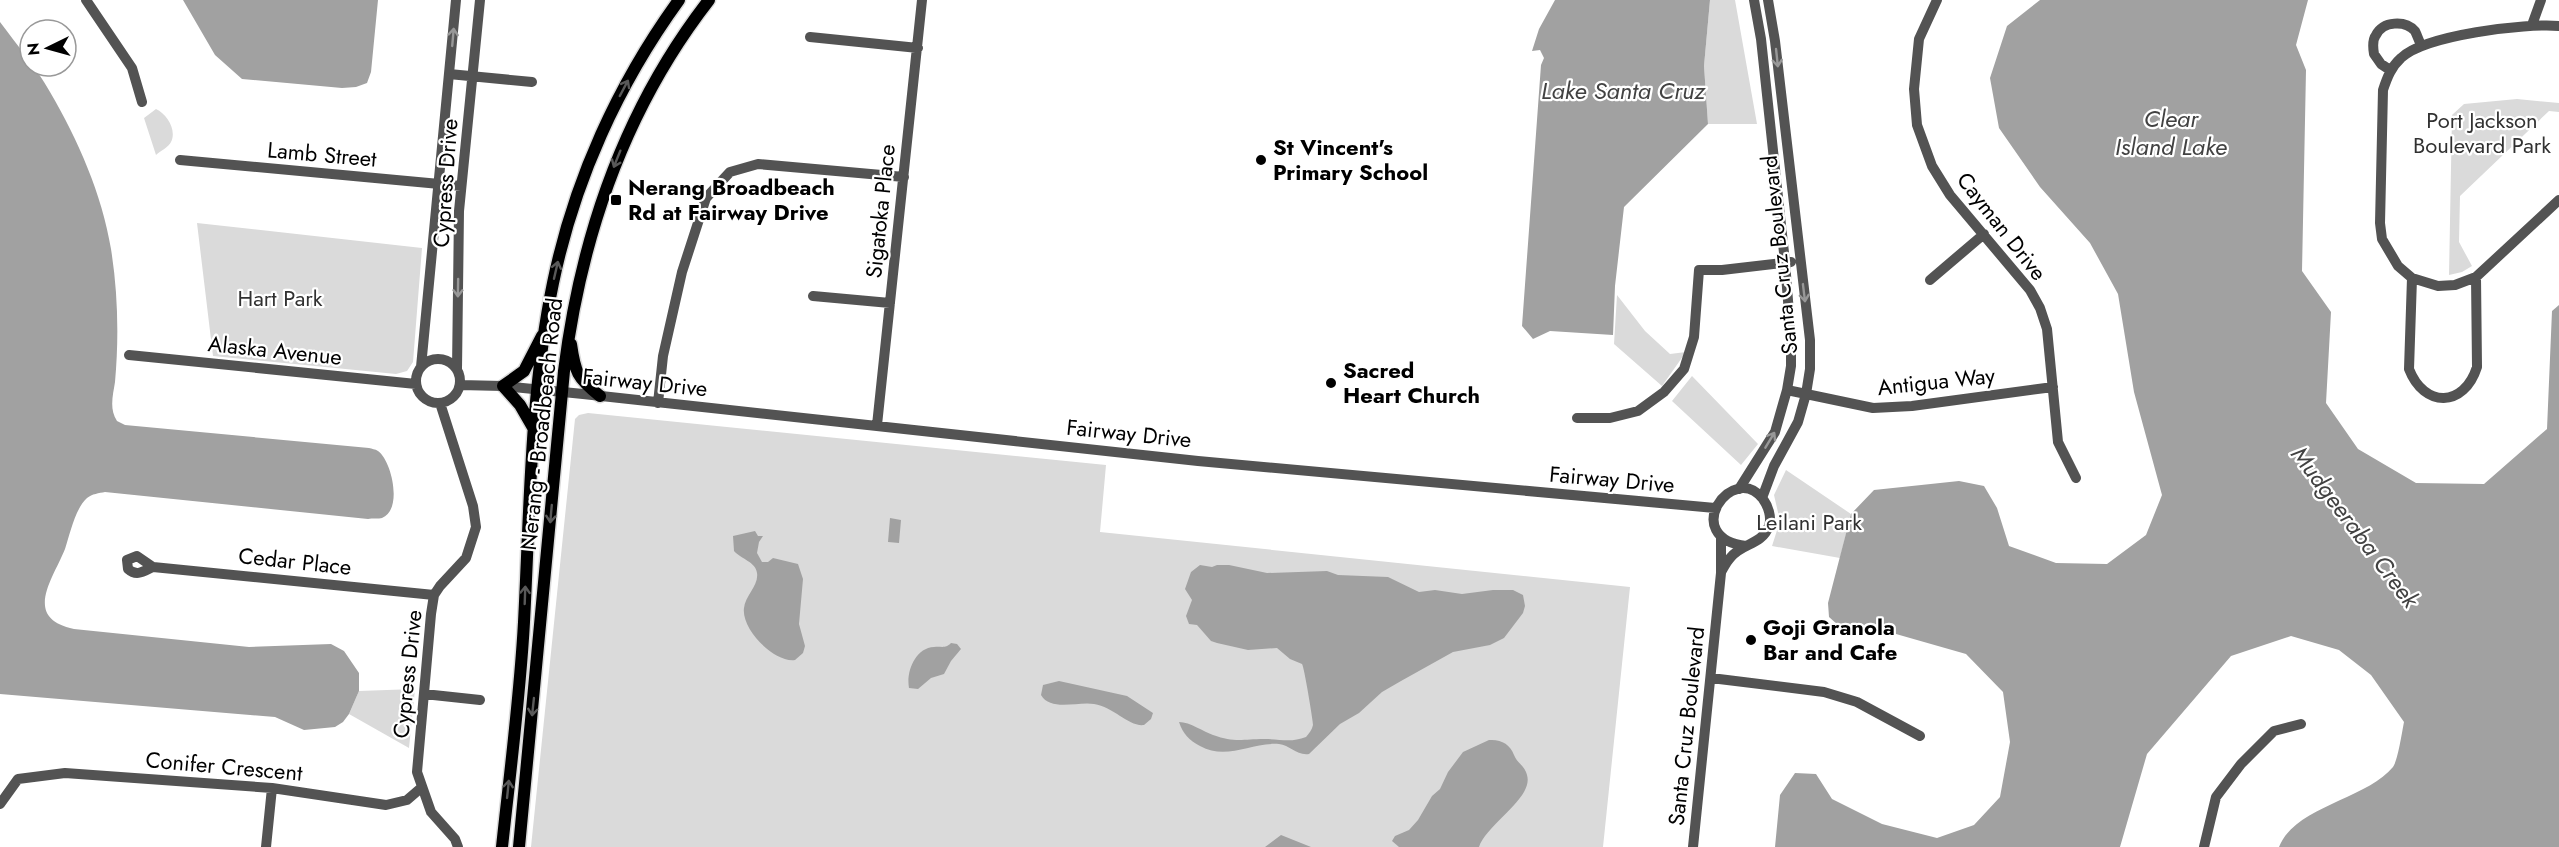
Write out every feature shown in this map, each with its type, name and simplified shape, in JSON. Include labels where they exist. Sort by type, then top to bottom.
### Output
[{"type":"main road","name":"Nerang - Broadbeach Road","points":[[502,847],[523,634],[528,514],[538,390],[545,329],[558,262],[584,175],[609,118],[634,70],[679,0]]},
{"type":"main road","name":"Nerang - Broadbeach Road","points":[[519,847],[569,328],[591,230],[617,156],[655,79],[709,0]]},
{"type":"main road","points":[[569,328],[575,371],[583,382],[600,396]]},
{"type":"main road","points":[[535,432],[520,405],[503,386],[524,371],[545,329]]},
{"type":"street","points":[[86,0],[132,68],[142,102]]},
{"type":"street","name":"Cypress Drive","points":[[422,367],[437,184],[456,0]]},
{"type":"street","name":"Cypress Drive","points":[[457,370],[461,186],[480,0]]},
{"type":"street","name":"Sigatoka Place","points":[[877,425],[922,0]]},
{"type":"street","name":"Santa Cruz Boulevard","points":[[1739,489],[1775,432],[1787,390],[1791,339],[1761,39],[1754,0]]},
{"type":"street","name":"Santa Cruz Boulevard","points":[[1762,498],[1774,466],[1798,422],[1806,394],[1810,340],[1775,41],[1768,0]]},
{"type":"street","name":"Cayman Drive","points":[[1937,0],[1919,39],[1914,88],[1917,125],[1932,166],[1950,195],[2030,290],[2040,308],[2047,329],[2058,442],[2076,478]]},
{"type":"street","points":[[2532,25],[2541,0]]},
{"type":"street","points":[[2390,70],[2381,64],[2374,54],[2373,46],[2376,35],[2383,26],[2396,23],[2408,26],[2414,31],[2421,45]]},
{"type":"street","points":[[2559,26],[2532,25],[2421,45],[2401,57],[2390,70],[2383,90],[2380,223],[2382,239],[2388,253],[2412,278],[2438,286],[2456,285],[2475,277],[2559,200]]},
{"type":"street","points":[[810,37],[918,48]]},
{"type":"street","points":[[449,74],[531,82]]},
{"type":"street","name":"Lamb Street","points":[[180,160],[461,186]]},
{"type":"street","points":[[658,403],[663,356],[682,272],[706,198],[729,172],[758,164],[903,177]]},
{"type":"street","points":[[1930,280],[1984,234]]},
{"type":"street","points":[[1577,418],[1610,418],[1638,411],[1664,392],[1684,369],[1694,337],[1699,270],[1722,270],[1800,260]]},
{"type":"street","points":[[2412,278],[2409,369],[2414,382],[2425,392],[2438,397],[2451,398],[2466,390],[2473,380],[2477,367],[2475,277]]},
{"type":"street","points":[[813,296],[890,303]]},
{"type":"street","name":"Alaska Avenue","points":[[129,355],[416,384]]},
{"type":"street","points":[[440,359],[448,362],[457,370],[460,385],[453,398],[440,404],[423,398],[416,384],[416,376],[422,367],[428,362],[440,359]]},
{"type":"street","points":[[460,385],[538,390]]},
{"type":"street","name":"Antigua Way","points":[[1787,390],[1873,408],[1912,406],[2054,387]]},
{"type":"street","name":"Fairway Drive","points":[[538,390],[1198,461],[1319,470],[1715,508]]},
{"type":"street","name":"Cypress Drive","points":[[440,404],[473,506],[476,527],[466,558],[434,595],[417,772],[431,812],[455,839],[458,847]]},
{"type":"street","points":[[1721,573],[1731,556],[1761,539],[1769,525],[1769,510],[1762,498],[1751,491],[1739,489],[1724,495],[1715,508],[1714,523],[1721,537],[1732,544],[1746,546]]},
{"type":"street","name":"Santa Cruz Boulevard","points":[[1693,847],[1721,573],[1721,537]]},
{"type":"street","name":"Cedar Place","points":[[153,567],[434,595]]},
{"type":"street","points":[[1711,678],[1824,692],[1857,702],[1920,736]]},
{"type":"street","points":[[424,694],[480,700]]},
{"type":"street","points":[[2204,847],[2216,797],[2241,764],[2274,730],[2301,724]]},
{"type":"street","name":"Conifer Crescent","points":[[0,804],[18,779],[65,773],[272,788],[386,805],[407,800],[421,788]]},
{"type":"street","points":[[266,847],[272,788]]},
{"type":"green space","points":[[1710,0],[1735,0],[1757,124],[1708,124],[1704,66]]},
{"type":"green space","name":"Port Jackson Boulevard Park","points":[[2517,99],[2559,103],[2559,112],[2549,111],[2460,196],[2459,242],[2472,266],[2462,272],[2449,275],[2452,115],[2464,104]]},
{"type":"green space","points":[[156,109],[167,118],[173,137],[170,144],[156,155],[144,118]]},
{"type":"green space","name":"Hart Park","points":[[197,223],[422,248],[413,362],[407,371],[396,374],[213,356]]},
{"type":"green space","points":[[1617,295],[1645,331],[1670,354],[1686,352],[1662,386],[1614,344]]},
{"type":"green space","points":[[1692,376],[1758,444],[1741,465],[1672,401]]},
{"type":"green space","points":[[588,413],[1106,465],[1100,532],[1630,587],[1603,847],[531,847],[575,419],[579,415]]},
{"type":"green space","name":"Leilani Park","points":[[1786,470],[1851,514],[1840,558],[1772,546],[1780,521],[1774,495]]},
{"type":"green space","points":[[415,689],[409,748],[349,714],[359,691]]},
{"type":"water","points":[[183,0],[378,0],[371,72],[367,83],[342,88],[242,79],[215,55]]},
{"type":"water","name":"Lake Santa Cruz","points":[[1555,0],[1710,0],[1704,66],[1708,124],[1624,207],[1615,286],[1613,335],[1550,331],[1533,339],[1522,326],[1541,65],[1544,58],[1540,50],[1532,51],[1539,29]]},
{"type":"water","name":"Clear Island Lake","points":[[2040,0],[2308,0],[2296,45],[2306,70],[2302,271],[2331,312],[2326,403],[2358,449],[2416,483],[2484,484],[2547,429],[2552,311],[2559,305],[2559,847],[2279,847],[2287,833],[2299,822],[2366,787],[2393,767],[2404,722],[2371,675],[2339,650],[2291,636],[2231,656],[2147,754],[2120,847],[1775,847],[1780,795],[1795,773],[1816,774],[1832,799],[1882,824],[1937,838],[1974,825],[2000,797],[2010,742],[2003,692],[1966,654],[1875,628],[1838,625],[1829,617],[1828,603],[1851,514],[1874,490],[1959,481],[1984,486],[1997,508],[2009,546],[2056,563],[2107,564],[2146,535],[2162,495],[2134,392],[2118,294],[2090,243],[2040,187],[1999,128],[1990,78],[2007,26]]},
{"type":"water","points":[[0,22],[18,46],[18,78],[42,78],[45,83],[79,148],[102,208],[111,249],[116,299],[117,349],[112,402],[117,421],[125,425],[369,448],[378,451],[383,456],[391,474],[394,496],[388,513],[382,518],[368,519],[105,492],[93,495],[87,498],[79,508],[46,596],[45,607],[49,616],[58,624],[74,629],[249,647],[331,644],[344,651],[359,673],[359,691],[349,714],[335,727],[304,730],[275,717],[0,694]]},
{"type":"water","points":[[890,518],[901,520],[899,543],[888,542]]},
{"type":"water","points":[[755,531],[758,536],[763,536],[757,553],[762,562],[768,562],[773,558],[798,564],[803,579],[799,624],[805,646],[803,653],[795,660],[778,656],[760,643],[744,616],[745,604],[756,582],[757,573],[751,563],[734,551],[733,536]]},
{"type":"water","points":[[1200,565],[1212,567],[1229,565],[1267,573],[1327,571],[1338,575],[1388,577],[1419,592],[1435,590],[1462,594],[1513,590],[1523,595],[1525,606],[1523,613],[1504,638],[1490,645],[1453,652],[1382,692],[1359,713],[1340,724],[1309,754],[1279,744],[1220,752],[1200,746],[1193,741],[1179,722],[1227,739],[1290,740],[1306,737],[1312,728],[1313,721],[1302,664],[1290,659],[1277,648],[1248,650],[1211,641],[1197,625],[1189,624],[1186,616],[1192,600],[1185,589],[1191,572]]},
{"type":"water","points":[[951,643],[957,644],[961,649],[944,674],[931,678],[918,689],[909,688],[909,675],[917,656],[927,648],[945,647]]},
{"type":"water","points":[[1059,681],[1127,696],[1153,713],[1151,719],[1144,725],[1138,725],[1094,704],[1058,705],[1045,700],[1041,695],[1043,685]]},
{"type":"water","points":[[1489,740],[1501,741],[1510,748],[1526,772],[1527,784],[1524,793],[1491,829],[1479,847],[1399,847],[1392,841],[1395,836],[1409,830],[1418,820],[1463,752]]},
{"type":"water","points":[[1281,835],[1311,847],[1265,847]]},
{"type":"place","name":"St Vincent's Primary School","points":[[1261,160]]},
{"type":"place","name":"Nerang Broadbeach Rd at Fairway Drive","points":[[616,200]]},
{"type":"place","name":"Sacred Heart Church","points":[[1331,383]]},
{"type":"place","name":"Goji Granola Bar and Cafe","points":[[1751,640]]},
{"type":"water label","name":"Mudgeeraba Creek","points":[[2355,527]]}]
